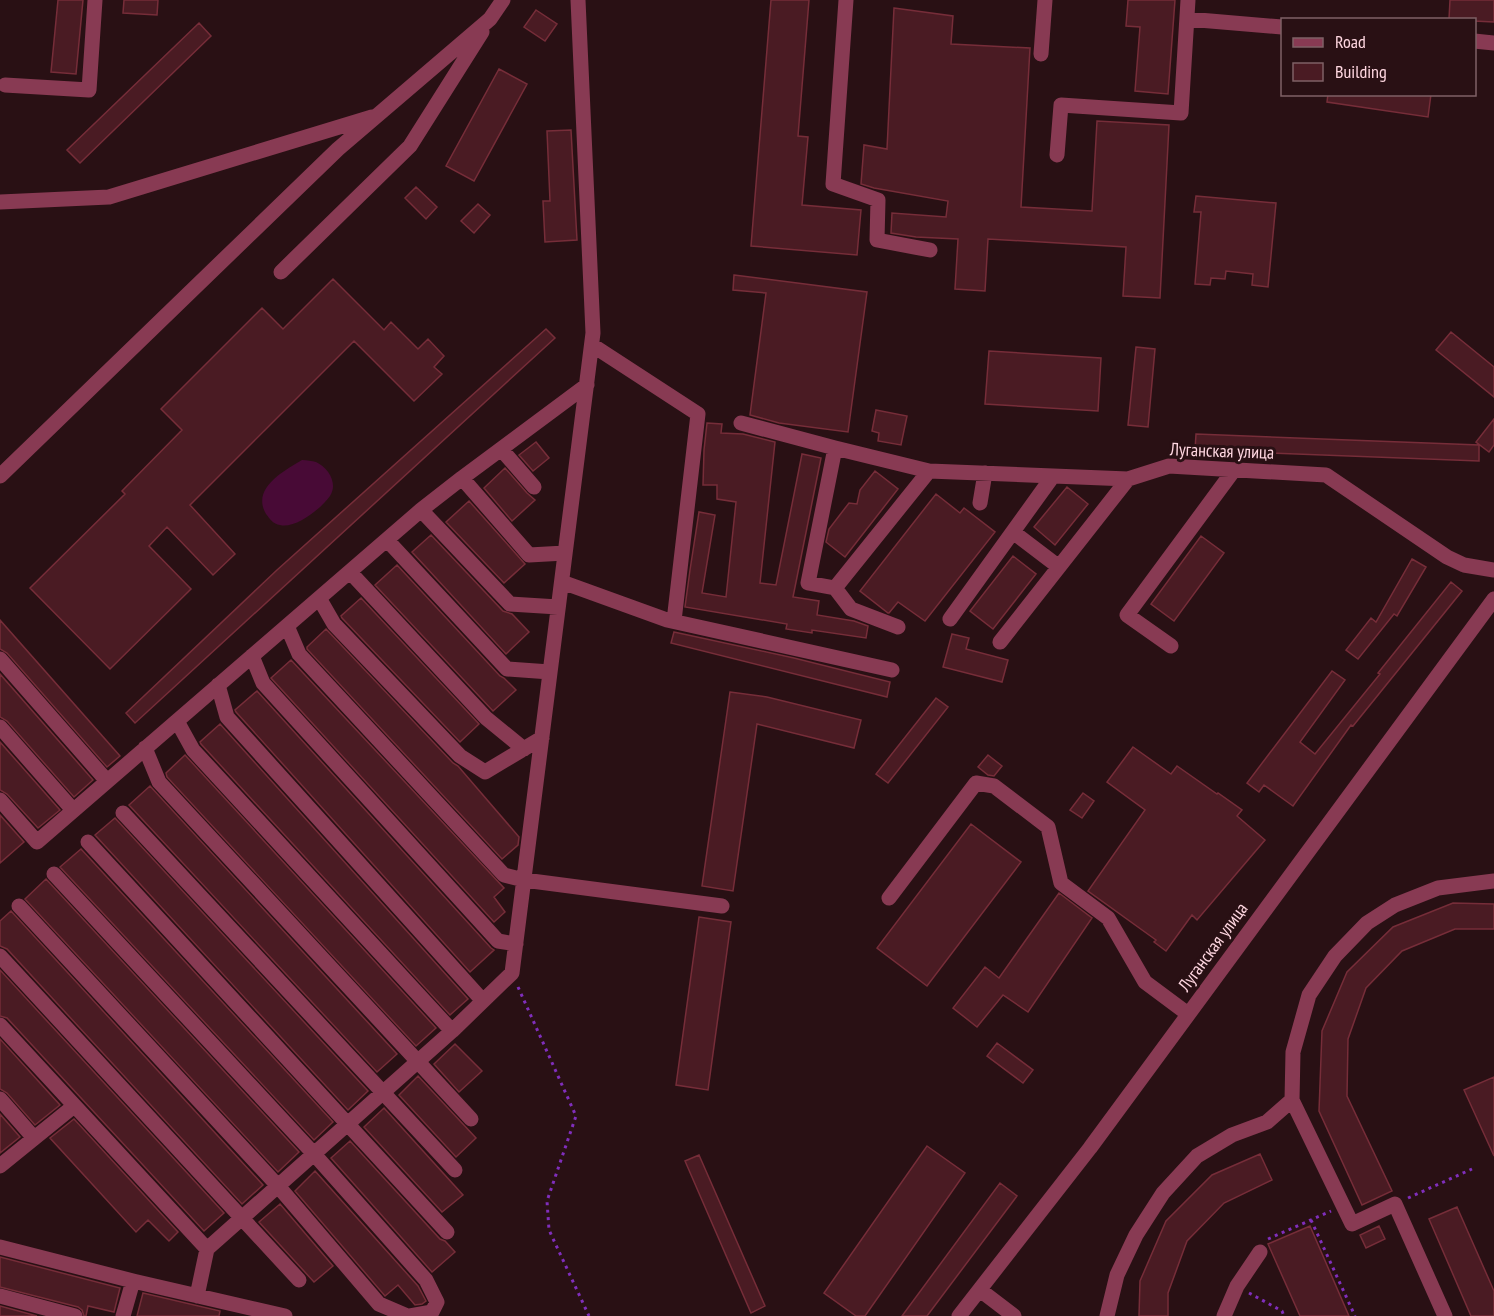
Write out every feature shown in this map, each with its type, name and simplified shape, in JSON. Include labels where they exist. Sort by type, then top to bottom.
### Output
[{"type":"street","points":[[5,85],[89,90],[95,0]]},
{"type":"street","points":[[281,272],[410,146],[503,0]]},
{"type":"street","points":[[196,1296],[207,1249],[452,1031],[512,973],[593,333],[578,0]]},
{"type":"street","points":[[846,0],[833,184],[878,200],[877,240],[930,250]]},
{"type":"street","points":[[1041,54],[1045,0]]},
{"type":"street","points":[[1057,155],[1061,105],[1181,113],[1188,0]]},
{"type":"street","points":[[0,476],[338,149],[490,19]]},
{"type":"street","points":[[1187,19],[1281,27]]},
{"type":"street","points":[[1476,41],[1494,43]]},
{"type":"street","points":[[0,202],[109,196],[379,114]]},
{"type":"street","points":[[592,345],[698,414],[674,621]]},
{"type":"street","points":[[0,801],[37,842],[421,510],[586,385]]},
{"type":"street","name":"Луганская улица","points":[[741,423],[929,471],[1128,479],[1169,466],[1326,475],[1447,557],[1464,564],[1494,570]]},
{"type":"street","points":[[835,448],[808,583],[835,588],[851,609],[898,627]]},
{"type":"street","points":[[501,449],[534,487]]},
{"type":"street","points":[[1171,646],[1127,615],[1234,470]]},
{"type":"street","points":[[835,588],[929,471]]},
{"type":"street","points":[[980,503],[985,473]]},
{"type":"street","points":[[950,619],[1053,476]]},
{"type":"street","points":[[462,478],[529,555],[565,554]]},
{"type":"street","points":[[1000,642],[1128,479]]},
{"type":"street","points":[[421,510],[510,604],[558,607]]},
{"type":"street","points":[[1013,532],[1059,567]]},
{"type":"street","points":[[387,540],[507,669],[550,672]]},
{"type":"street","points":[[350,572],[486,718],[524,749]]},
{"type":"street","points":[[562,582],[674,621],[892,670]]},
{"type":"street","points":[[319,598],[334,624],[460,756],[485,772],[542,738]]},
{"type":"street","name":"Луганская улица","points":[[959,1316],[1090,1148],[1494,599]]},
{"type":"street","points":[[287,626],[299,654],[504,876],[722,906]]},
{"type":"street","points":[[252,656],[263,683],[498,941],[516,944]]},
{"type":"street","points":[[0,659],[107,781]]},
{"type":"street","points":[[218,685],[227,717],[483,1001]]},
{"type":"street","points":[[177,721],[193,750],[452,1031]]},
{"type":"street","points":[[0,727],[73,810]]},
{"type":"street","points":[[146,748],[159,782],[471,1119]]},
{"type":"street","points":[[889,898],[976,783],[994,786],[1048,826],[1061,883],[1108,918],[1145,982],[1188,1014]]},
{"type":"street","points":[[123,813],[455,1170]]},
{"type":"street","points":[[88,842],[447,1232]]},
{"type":"street","points":[[19,906],[278,1186],[379,1304],[409,1316],[432,1312],[437,1302],[426,1281],[314,1154],[54,874]]},
{"type":"street","points":[[1445,1316],[1395,1204],[1352,1224],[1292,1100],[1293,1052],[1309,995],[1335,956],[1366,923],[1395,905],[1438,888],[1494,881]]},
{"type":"street","points":[[0,956],[299,1280]]},
{"type":"street","points":[[0,1025],[207,1249]]},
{"type":"street","points":[[0,1099],[34,1138]]},
{"type":"street","points":[[1107,1316],[1117,1275],[1136,1235],[1163,1193],[1197,1156],[1232,1135],[1267,1122],[1292,1100]]},
{"type":"street","points":[[0,1166],[74,1106]]},
{"type":"street","points":[[0,1247],[285,1316]]},
{"type":"street","points":[[1224,1316],[1237,1286],[1260,1251]]},
{"type":"street","points":[[123,1316],[133,1281]]},
{"type":"street","points":[[980,1290],[1014,1316]]},
{"type":"street","points":[[0,1296],[75,1316]]},
{"type":"path","points":[[512,973],[576,1116],[547,1201],[549,1230],[589,1316]]},
{"type":"path","points":[[1395,1204],[1472,1169]]},
{"type":"path","points":[[1260,1251],[1264,1241],[1320,1216]]},
{"type":"path","points":[[1311,1220],[1355,1316]]},
{"type":"path","points":[[1237,1286],[1282,1311],[1284,1316]]},
{"type":"shaded area","points":[[302,460],[316,462],[325,468],[333,482],[332,491],[326,501],[307,517],[293,524],[278,524],[266,514],[263,505],[266,488],[279,475]]},
{"type":"building","points":[[58,0],[83,0],[76,74],[51,72]]},
{"type":"building","points":[[124,0],[158,0],[157,15],[123,13]]},
{"type":"building","points":[[771,0],[809,0],[798,136],[808,137],[802,205],[861,210],[857,255],[751,246]]},
{"type":"building","points":[[1128,0],[1175,0],[1168,94],[1135,91],[1140,27],[1126,26]]},
{"type":"building","points":[[1450,0],[1494,0],[1494,22],[1476,21],[1476,18],[1449,18]]},
{"type":"building","points":[[894,8],[953,16],[951,44],[1030,48],[1021,207],[1092,211],[1097,121],[1169,125],[1160,298],[1123,296],[1126,247],[988,239],[985,291],[955,289],[958,239],[891,233],[892,213],[946,217],[948,201],[861,184],[864,145],[887,149]]},
{"type":"building","points":[[536,10],[557,24],[545,41],[524,27]]},
{"type":"building","points":[[199,23],[211,36],[80,163],[67,150]]},
{"type":"building","points":[[499,69],[527,84],[474,181],[446,166]]},
{"type":"building","points":[[1328,96],[1431,96],[1428,117],[1327,102]]},
{"type":"building","points":[[571,130],[577,240],[545,242],[543,201],[550,201],[547,131]]},
{"type":"building","points":[[416,187],[437,207],[426,219],[405,198]]},
{"type":"building","points":[[1196,196],[1276,203],[1268,287],[1252,285],[1253,274],[1226,271],[1225,279],[1211,278],[1210,285],[1195,284],[1201,212],[1194,212]]},
{"type":"building","points":[[478,204],[490,215],[474,233],[461,221]]},
{"type":"building","points":[[734,275],[867,292],[848,432],[779,423],[750,415],[766,293],[733,290]]},
{"type":"building","points":[[333,279],[384,330],[391,322],[418,349],[428,339],[444,356],[434,367],[442,374],[414,401],[354,341],[190,505],[235,554],[213,575],[167,527],[149,546],[191,589],[110,669],[30,588],[125,494],[122,491],[182,430],[161,409],[262,308],[283,329]]},
{"type":"building","points":[[546,329],[555,338],[135,723],[126,713],[277,570]]},
{"type":"building","points":[[1451,332],[1494,367],[1494,397],[1436,350]]},
{"type":"building","points":[[1136,347],[1155,349],[1148,427],[1128,425]]},
{"type":"building","points":[[989,351],[1101,358],[1098,411],[985,404]]},
{"type":"building","points":[[876,410],[907,416],[901,445],[878,441],[879,433],[872,431]]},
{"type":"building","points":[[1494,419],[1494,445],[1489,452],[1476,442]]},
{"type":"building","points":[[707,423],[722,424],[721,433],[743,434],[775,442],[760,583],[776,585],[802,454],[821,458],[793,597],[819,601],[817,615],[854,621],[868,626],[866,638],[812,630],[812,633],[786,629],[787,624],[685,607],[699,512],[715,515],[702,593],[726,597],[736,502],[717,499],[717,485],[703,485]]},
{"type":"building","points":[[1196,434],[1479,445],[1479,461],[1195,450]]},
{"type":"building","points":[[536,442],[549,458],[533,471],[519,455]]},
{"type":"building","points":[[505,468],[535,500],[512,521],[484,488]]},
{"type":"building","points":[[875,471],[898,489],[845,557],[826,542],[829,529],[849,503],[857,504],[860,490]]},
{"type":"building","points":[[1067,487],[1088,504],[1055,545],[1034,527]]},
{"type":"building","points":[[936,494],[960,513],[964,508],[995,532],[925,621],[898,602],[888,613],[860,591]]},
{"type":"building","points":[[469,501],[525,564],[504,583],[446,522]]},
{"type":"building","points":[[431,535],[503,611],[512,614],[529,632],[506,654],[412,552]]},
{"type":"building","points":[[1201,536],[1224,553],[1174,621],[1151,604]]},
{"type":"building","points":[[1013,556],[1036,574],[993,629],[970,611]]},
{"type":"building","points":[[1412,559],[1426,567],[1397,616],[1394,614],[1358,659],[1346,650],[1371,618],[1376,622]]},
{"type":"building","points":[[397,565],[500,676],[516,690],[493,711],[375,585]]},
{"type":"building","points":[[1451,582],[1462,591],[1353,726],[1351,725],[1293,806],[1264,785],[1259,792],[1247,783],[1332,671],[1345,680],[1300,742],[1315,754]]},
{"type":"building","points":[[361,598],[479,724],[460,742],[342,618],[341,616]]},
{"type":"building","points":[[0,620],[120,756],[107,767],[7,653],[0,649]]},
{"type":"building","points":[[326,629],[458,766],[519,837],[518,845],[502,859],[307,649]]},
{"type":"building","points":[[674,632],[890,682],[887,697],[671,643]]},
{"type":"building","points":[[952,634],[969,638],[966,649],[1008,660],[1002,682],[943,667]]},
{"type":"building","points":[[291,660],[504,888],[494,897],[505,912],[494,922],[271,678]]},
{"type":"building","points":[[0,674],[93,780],[74,797],[7,721],[0,717]]},
{"type":"building","points":[[257,691],[494,950],[470,972],[236,712],[235,710]]},
{"type":"building","points":[[730,692],[767,697],[861,720],[854,748],[757,724],[733,891],[702,886]]},
{"type":"building","points":[[936,698],[948,707],[888,783],[876,774]]},
{"type":"building","points":[[220,724],[468,999],[450,1015],[201,744],[200,742]]},
{"type":"building","points":[[0,742],[60,810],[38,828],[7,794],[0,790]]},
{"type":"building","points":[[1133,747],[1171,774],[1177,766],[1218,793],[1242,810],[1237,816],[1265,840],[1197,920],[1192,915],[1166,951],[1154,942],[1156,940],[1088,891],[1145,810],[1107,782]]},
{"type":"building","points":[[185,755],[436,1028],[416,1046],[167,777],[166,773]]},
{"type":"building","points":[[988,755],[1002,766],[994,776],[988,775],[978,767]]},
{"type":"building","points":[[150,786],[397,1054],[377,1072],[129,805]]},
{"type":"building","points":[[1083,793],[1094,801],[1082,818],[1070,810]]},
{"type":"building","points":[[0,815],[24,842],[0,863]]},
{"type":"building","points":[[115,818],[368,1091],[348,1110],[95,835]]},
{"type":"building","points":[[971,824],[1021,862],[927,986],[877,948]]},
{"type":"building","points":[[81,849],[333,1122],[314,1140],[60,867]]},
{"type":"building","points":[[46,879],[299,1152],[278,1172],[25,899]]},
{"type":"building","points":[[1059,893],[1092,918],[1028,1012],[1003,995],[977,1027],[953,1008],[985,967],[999,978]]},
{"type":"building","points":[[1453,903],[1494,904],[1494,929],[1455,929],[1402,951],[1366,988],[1348,1039],[1347,1096],[1392,1191],[1362,1205],[1319,1111],[1322,1031],[1347,972],[1393,927]]},
{"type":"building","points":[[11,911],[263,1185],[242,1204],[7,949],[0,946],[0,921]]},
{"type":"building","points":[[699,917],[731,922],[708,1090],[676,1085]]},
{"type":"building","points":[[0,970],[224,1213],[204,1231],[7,1018],[0,1016]]},
{"type":"building","points":[[0,1039],[60,1105],[35,1125],[7,1093],[0,1089]]},
{"type":"building","points":[[997,1043],[1033,1070],[1023,1083],[987,1056]]},
{"type":"building","points":[[455,1044],[482,1071],[459,1092],[434,1064]]},
{"type":"building","points":[[418,1076],[476,1138],[456,1157],[399,1095]]},
{"type":"building","points":[[1494,1077],[1494,1156],[1464,1090]]},
{"type":"building","points":[[384,1108],[463,1195],[442,1212],[364,1127]]},
{"type":"building","points":[[0,1114],[20,1137],[0,1153]]},
{"type":"building","points":[[74,1119],[178,1232],[169,1241],[148,1220],[136,1232],[50,1138]]},
{"type":"building","points":[[350,1141],[440,1239],[455,1252],[432,1272],[331,1158]]},
{"type":"building","points":[[927,1146],[965,1173],[865,1316],[856,1316],[824,1293]]},
{"type":"building","points":[[1260,1154],[1272,1180],[1224,1203],[1187,1241],[1168,1293],[1168,1316],[1139,1316],[1140,1281],[1166,1221],[1212,1175]]},
{"type":"building","points":[[699,1155],[765,1306],[751,1313],[685,1161]]},
{"type":"building","points":[[315,1171],[418,1286],[426,1301],[415,1305],[398,1285],[385,1296],[295,1191]]},
{"type":"building","points":[[1000,1183],[1017,1196],[927,1316],[902,1316]]},
{"type":"building","points":[[280,1204],[333,1266],[314,1282],[259,1222]]},
{"type":"building","points":[[1457,1207],[1494,1291],[1494,1316],[1471,1316],[1429,1219]]},
{"type":"building","points":[[1310,1226],[1349,1316],[1300,1316],[1268,1244]]},
{"type":"building","points":[[1379,1226],[1385,1239],[1366,1248],[1360,1235]]},
{"type":"building","points":[[0,1257],[120,1288],[114,1312],[88,1306],[86,1316],[84,1316],[78,1307],[0,1287]]},
{"type":"building","points":[[143,1293],[220,1311],[219,1316],[137,1316]]},
{"type":"building","points":[[0,1306],[37,1316],[0,1316]]}]
